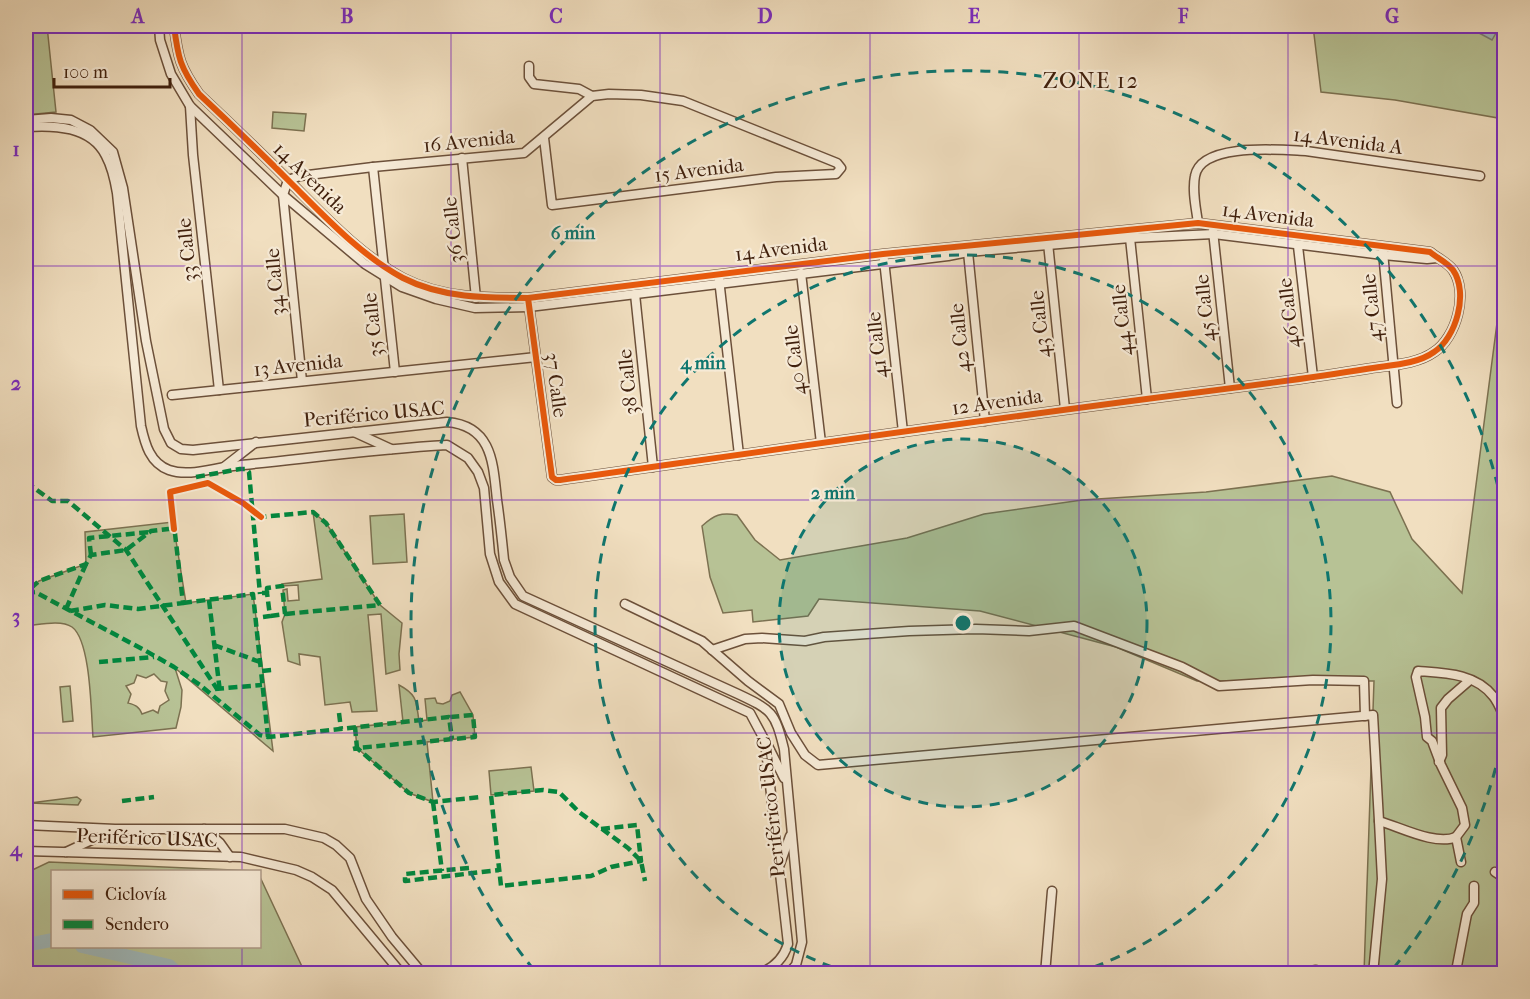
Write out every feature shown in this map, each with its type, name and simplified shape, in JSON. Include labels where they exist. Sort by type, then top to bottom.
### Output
[{"type":"street","points":[[159,26],[160,40],[171,74],[190,106]]},
{"type":"street","name":"14 Avenida","points":[[174,26],[177,56],[186,76],[199,94],[330,221],[383,265],[404,278],[436,290],[476,298],[529,302],[635,294],[719,278],[801,273],[968,252],[1213,229],[1430,252],[1437,258]]},
{"type":"street","points":[[529,66],[530,77],[534,84],[579,89],[592,96]]},
{"type":"street","name":"15 Avenida","points":[[544,138],[552,205],[776,177],[836,174],[841,168],[837,163],[683,101],[641,95],[592,96]]},
{"type":"street","name":"16 Avenida","points":[[288,180],[300,176],[373,167],[525,153],[592,96]]},
{"type":"street","name":"14 Avenida","points":[[190,106],[283,195],[364,264],[402,287],[435,299],[476,308],[719,278],[883,254],[1198,223],[1213,229],[1298,246],[1427,260],[1437,258]]},
{"type":"street","name":"33 Calle","points":[[190,106],[193,155],[219,390]]},
{"type":"street","name":"Periférico USAC","points":[[26,120],[51,118],[71,120],[90,130],[114,152],[123,188],[146,341],[164,429],[171,443],[181,449],[193,450],[447,422],[456,422],[474,430],[490,452],[504,560],[510,577],[523,596],[764,706],[772,714],[778,725],[784,749],[802,942],[796,964],[788,974]]},
{"type":"street","name":"Periférico USAC","points":[[26,127],[49,125],[71,129],[90,140],[106,156],[117,193],[141,426],[149,453],[161,465],[185,473],[391,449],[447,445],[468,458],[478,472],[484,488],[490,554],[499,582],[515,604],[750,713],[765,741],[788,944],[775,965],[757,974]]},
{"type":"street","name":"14 Avenida A","points":[[1198,223],[1195,176],[1201,165],[1212,157],[1228,152],[1306,151],[1480,176]]},
{"type":"street","name":"36 Calle","points":[[462,158],[476,298]]},
{"type":"street","name":"35 Calle","points":[[373,167],[395,372]]},
{"type":"street","name":"34 Calle","points":[[288,180],[283,195],[302,381]]},
{"type":"street","name":"45 Calle","points":[[1213,229],[1230,388]]},
{"type":"street","name":"43 Calle","points":[[1048,236],[1065,409]]},
{"type":"street","name":"44 Calle","points":[[1130,238],[1147,399]]},
{"type":"street","name":"46 Calle","points":[[1298,246],[1313,377]]},
{"type":"street","name":"47 Calle","points":[[1382,246],[1397,403]]},
{"type":"street","name":"42 Calle","points":[[968,252],[985,420]]},
{"type":"street","name":"41 Calle","points":[[883,254],[903,432]]},
{"type":"street","name":"12 Avenida","points":[[552,477],[560,480],[1065,409],[1313,377],[1394,365],[1423,358],[1434,353],[1452,334],[1457,315],[1459,285],[1452,268],[1437,258]]},
{"type":"street","name":"40 Calle","points":[[801,273],[821,443]]},
{"type":"street","points":[[719,278],[739,454]]},
{"type":"street","name":"38 Calle","points":[[635,294],[653,467]]},
{"type":"street","name":"37 Calle","points":[[529,302],[552,477]]},
{"type":"street","name":"13 Avenida","points":[[172,395],[536,357]]},
{"type":"street","points":[[354,432],[391,449]]},
{"type":"street","points":[[224,467],[257,442]]},
{"type":"street","points":[[625,604],[702,641],[779,704],[791,733],[805,755],[818,765],[1373,715],[1382,879],[1373,974]]},
{"type":"street","points":[[712,650],[745,639],[805,641],[824,637],[909,631],[976,629],[1029,631],[1074,626],[1182,667],[1219,686],[1313,680],[1364,681],[1365,716]]},
{"type":"street","points":[[1379,821],[1433,839],[1449,840],[1456,837],[1464,825],[1462,808],[1439,762],[1432,741],[1427,737],[1416,677],[1418,671],[1455,674],[1477,683],[1492,695],[1504,717]]},
{"type":"street","points":[[1439,762],[1442,754],[1441,708],[1470,680]]},
{"type":"street","points":[[765,741],[787,783]]},
{"type":"street","name":"Periférico USAC","points":[[26,825],[115,829],[285,829],[309,833],[330,841],[350,858],[366,899],[392,938],[423,974]]},
{"type":"street","points":[[66,852],[115,829]]},
{"type":"street","points":[[204,829],[220,843],[230,857]]},
{"type":"street","points":[[779,867],[791,831]]},
{"type":"street","points":[[1456,837],[1461,862]]},
{"type":"street","name":"Periférico USAC","points":[[26,851],[241,857],[296,870],[332,890],[402,974]]},
{"type":"street","points":[[1495,872],[1504,878]]},
{"type":"street","points":[[1458,974],[1457,966],[1467,914],[1474,903],[1474,886]]},
{"type":"street","points":[[1045,974],[1052,891]]},
{"type":"street","points":[[1295,974],[1316,970]]},
{"type":"green space","points":[[26,26],[47,26],[56,112],[26,115]]},
{"type":"green space","points":[[1313,26],[1504,26],[1504,119],[1395,100],[1321,92]]},
{"type":"green space","points":[[273,112],[306,114],[304,131],[272,128]]},
{"type":"green space","points":[[1504,269],[1504,973],[1364,973],[1374,681],[1197,681],[1116,647],[980,611],[819,599],[808,616],[753,622],[752,610],[723,613],[710,577],[702,526],[710,519],[722,514],[737,515],[755,540],[780,560],[907,538],[984,514],[1082,500],[1206,492],[1332,476],[1390,492],[1412,539],[1462,593]]},
{"type":"green space","points":[[313,512],[326,523],[380,605],[402,623],[400,670],[386,674],[381,614],[368,615],[377,711],[352,712],[350,702],[325,705],[320,657],[299,654],[300,665],[288,661],[282,622],[285,614],[283,590],[287,589],[288,601],[299,600],[298,585],[282,586],[282,584],[322,579]]},
{"type":"green space","points":[[404,514],[407,562],[373,564],[370,516]]},
{"type":"green space","points":[[173,522],[186,603],[253,594],[273,751],[175,668],[182,690],[176,728],[93,737],[89,678],[83,647],[78,635],[72,627],[62,623],[26,626],[26,595],[34,592],[31,588],[39,581],[86,564],[85,532]],"holes":[[[154,674],[161,681],[167,682],[165,691],[169,700],[160,706],[158,713],[153,710],[142,714],[137,706],[128,703],[131,694],[126,686],[134,683],[137,675],[146,678]]]},
{"type":"green space","points":[[399,685],[413,696],[419,721],[427,720],[425,699],[435,698],[437,703],[443,704],[450,701],[452,695],[460,692],[473,715],[475,737],[427,742],[433,802],[409,793],[357,748],[355,727],[403,722]]},
{"type":"green space","points":[[70,686],[73,721],[63,722],[60,687]]},
{"type":"green space","points":[[531,767],[534,791],[491,795],[489,771]]},
{"type":"green space","points":[[77,797],[81,800],[78,805],[30,803]]},
{"type":"green space","points":[[49,862],[234,870],[51,870],[51,948],[261,948],[261,879],[305,973],[26,973],[26,873]]},
{"type":"water","points":[[1466,26],[1500,26],[1492,40]]},
{"type":"waterway","points":[[26,945],[51,940]]},
{"type":"waterway","points":[[91,948],[169,966],[178,974]]},
{"type":"marked path","points":[[196,477],[240,469],[246,469],[249,472],[260,594]]},
{"type":"marked path","points":[[26,482],[52,501],[68,501],[126,550],[217,689]]},
{"type":"marked path","points":[[258,515],[261,517],[313,512],[326,523],[380,605],[285,614]]},
{"type":"marked path","points":[[70,611],[105,605],[138,609],[183,603],[174,525]]},
{"type":"marked path","points":[[31,588],[39,581],[86,564],[91,555],[126,550],[151,531],[178,528]]},
{"type":"marked path","points":[[91,555],[89,538],[150,532]]},
{"type":"marked path","points":[[66,609],[86,564]]},
{"type":"marked path","points":[[267,593],[267,588],[282,586],[285,614],[270,616]]},
{"type":"marked path","points":[[26,593],[35,592],[174,667],[200,685],[260,735],[268,737],[449,717],[452,739]]},
{"type":"marked path","points":[[262,593],[267,593],[270,616],[263,617]]},
{"type":"marked path","points":[[183,603],[253,594],[261,671]]},
{"type":"marked path","points":[[209,600],[220,692]]},
{"type":"marked path","points":[[214,645],[260,662]]},
{"type":"marked path","points":[[99,662],[154,657]]},
{"type":"marked path","points":[[268,737],[261,671],[272,670]]},
{"type":"marked path","points":[[215,689],[262,685]]},
{"type":"marked path","points":[[339,713],[341,729]]},
{"type":"marked path","points":[[355,727],[357,748],[475,737],[473,715],[449,717]]},
{"type":"marked path","points":[[353,749],[357,748],[409,793],[433,802],[481,797]]},
{"type":"marked path","points":[[601,829],[637,825],[641,861],[611,867],[591,876],[501,886],[491,795],[543,790],[559,792],[579,812],[628,848],[641,861],[645,881]]},
{"type":"marked path","points":[[122,801],[154,797]]},
{"type":"marked path","points":[[433,802],[442,871]]},
{"type":"marked path","points":[[469,868],[405,874],[405,881],[499,870]]},
{"type":"cycle path","points":[[174,26],[181,62],[199,94],[359,248],[403,278],[433,290],[464,296],[528,298],[883,254],[1198,223],[1430,252],[1453,270],[1460,291],[1458,314],[1448,337],[1434,352],[1410,362],[560,480],[552,477],[528,298]]},
{"type":"cycle path","points":[[174,529],[170,492],[208,483],[243,503],[261,517]]},
{"type":"district","name":"ZONE 12","points":[[1091,81]]}]
